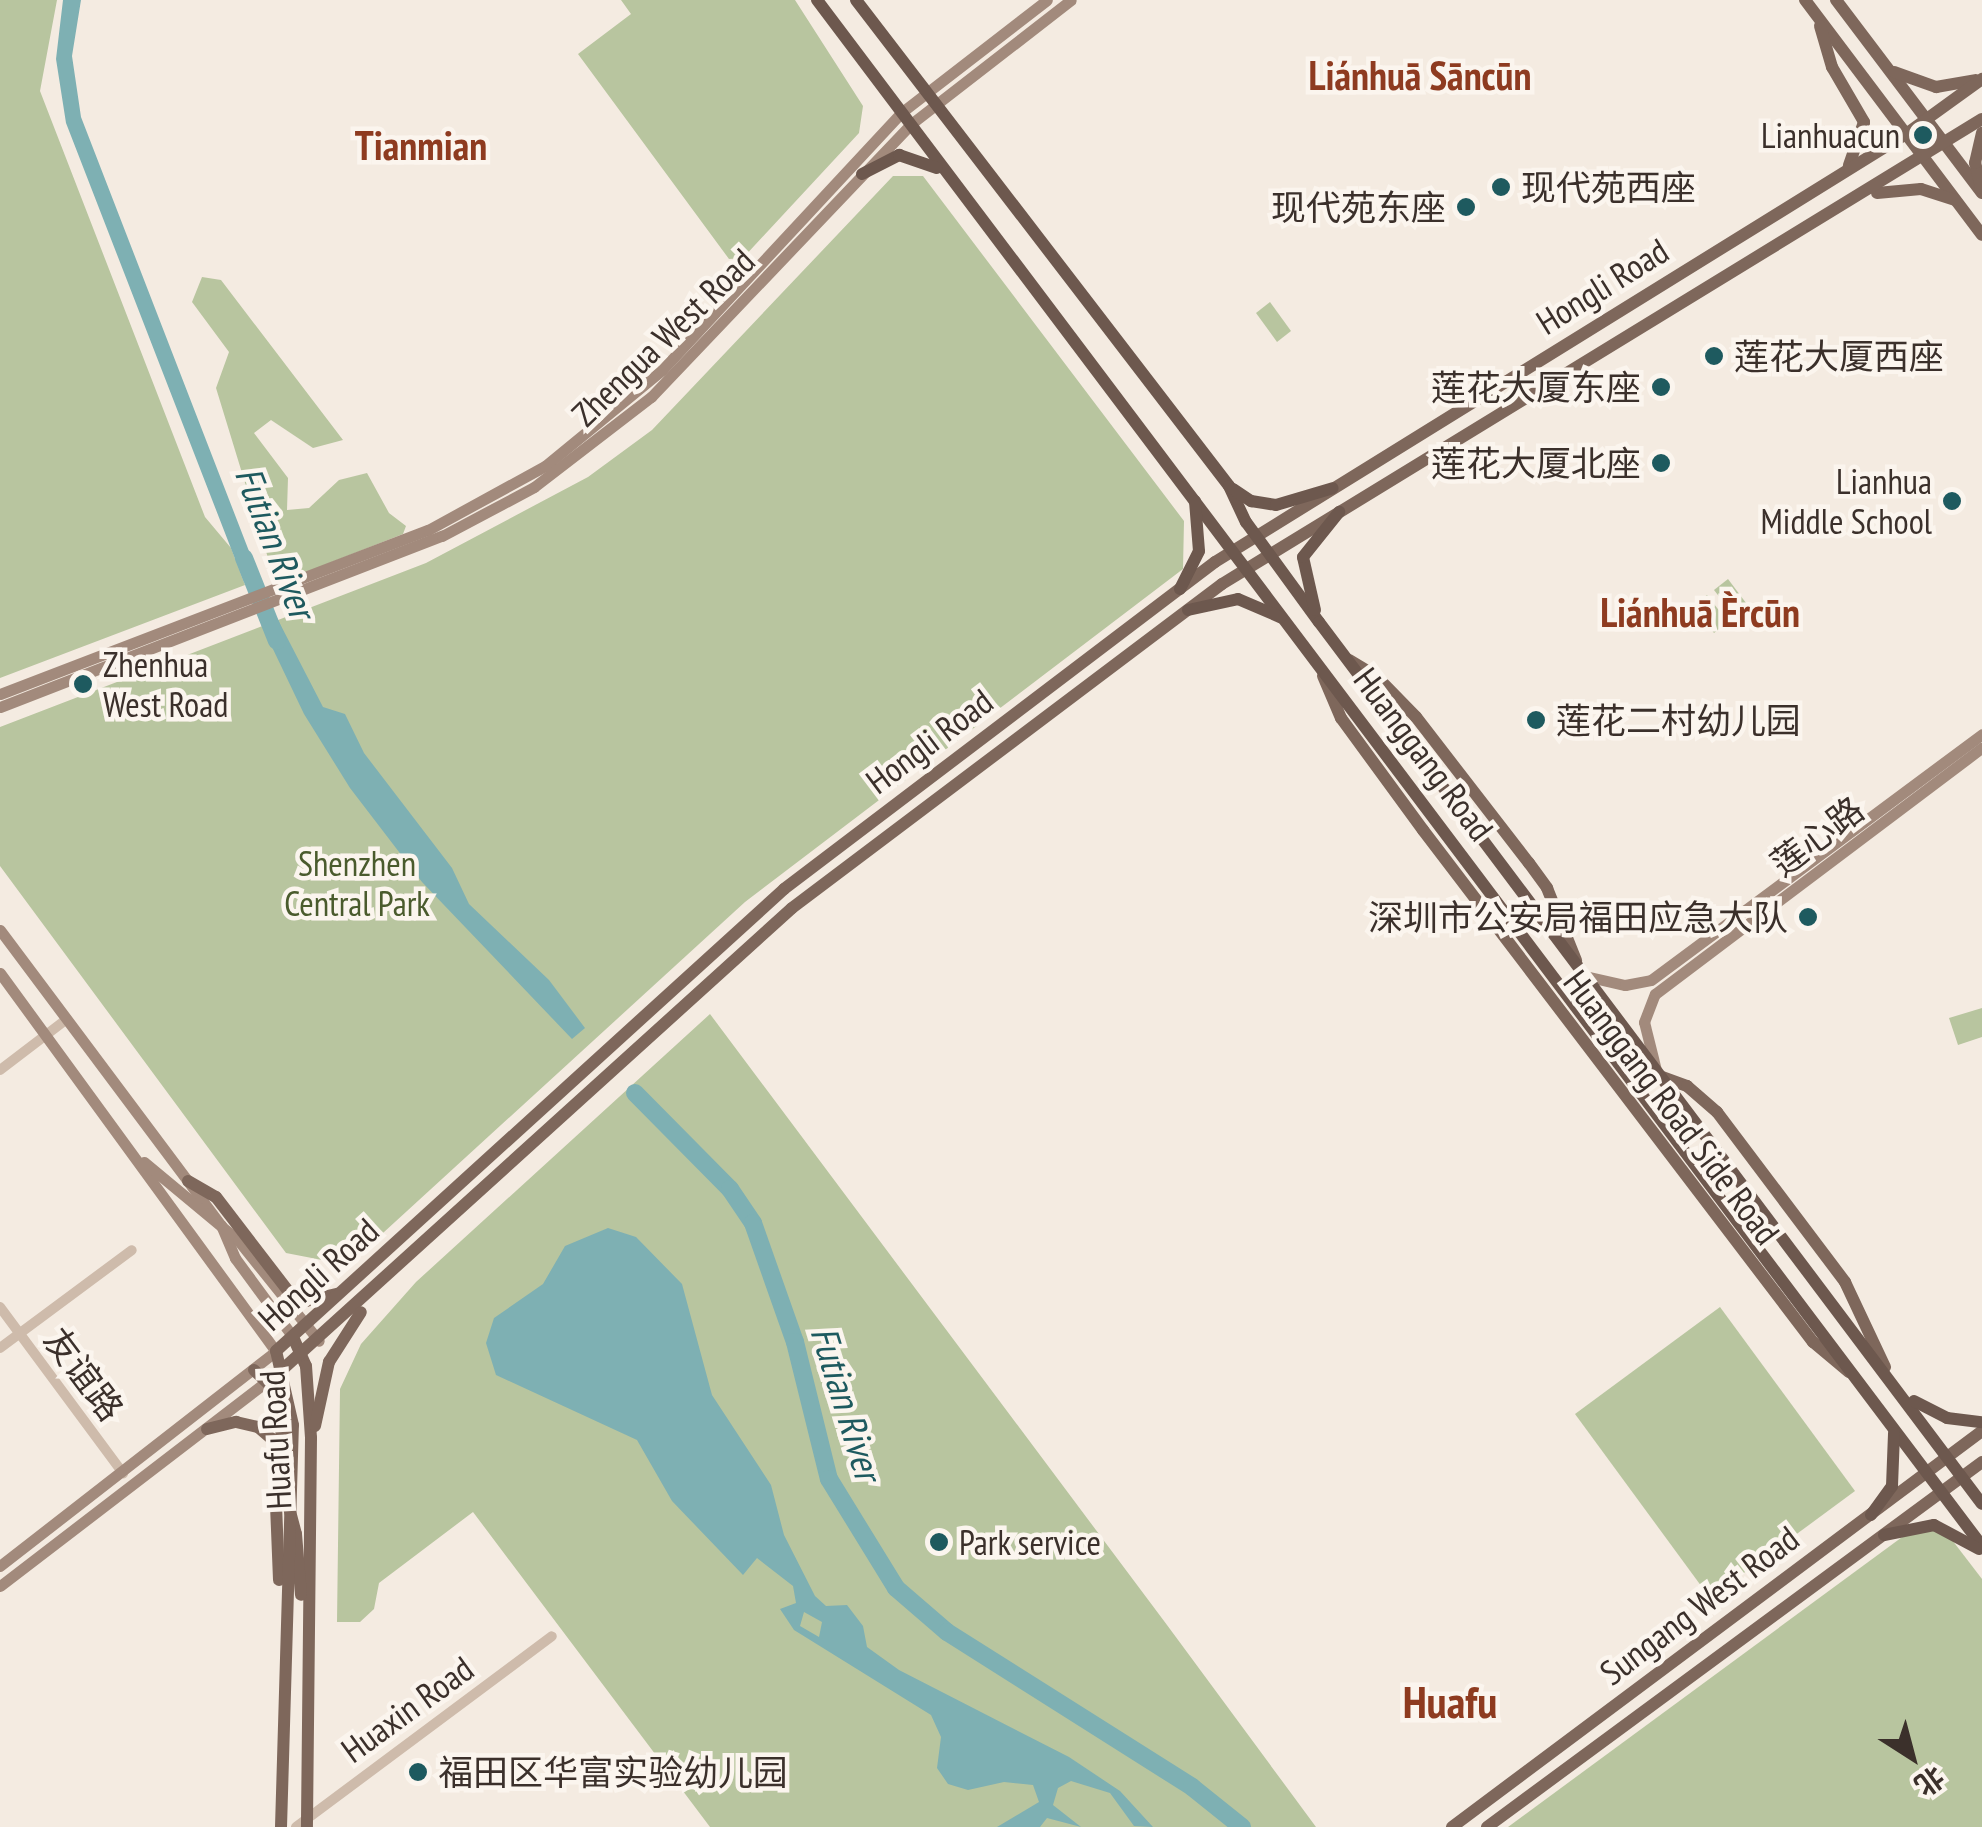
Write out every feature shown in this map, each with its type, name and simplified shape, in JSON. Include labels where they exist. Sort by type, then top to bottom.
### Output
[{"type":"highway","name":"Huanggang Road","points":[[817,0],[1982,1548]]},
{"type":"highway","name":"Huanggang Road","points":[[856,0],[1229,486],[1256,535],[1319,622],[1885,1367],[1982,1504]]},
{"type":"highway","points":[[862,174],[904,155],[946,173]]},
{"type":"highway","points":[[1229,486],[1250,501],[1276,504],[1333,488]]},
{"type":"highway","points":[[1180,589],[1200,548],[1191,494]]},
{"type":"highway","points":[[1319,622],[1303,556],[1339,512]]},
{"type":"highway","points":[[1188,610],[1238,599],[1285,620]]},
{"type":"highway","points":[[1906,1396],[1946,1418],[1982,1422]]},
{"type":"highway","points":[[1871,1515],[1896,1470],[1892,1426]]},
{"type":"highway","points":[[1884,1535],[1934,1525],[1982,1548]]},
{"type":"main road","name":"Zhengua West Road","points":[[291,589],[458,529],[586,451],[660,388],[862,174],[926,92],[1046,0]]},
{"type":"main road","name":"Zhengua West Road","points":[[0,706],[291,589],[469,512],[588,435],[677,355],[906,118],[935,105],[1071,0]]},
{"type":"main road","points":[[1805,0],[1982,236]]},
{"type":"main road","points":[[1836,0],[1982,192]]},
{"type":"main road","points":[[1818,18],[1832,67],[1864,122],[1851,164],[1825,184]]},
{"type":"main road","points":[[1887,67],[1930,86],[1982,78]]},
{"type":"main road","name":"Hongli Road","points":[[0,1566],[298,1333],[784,889],[1180,589],[1256,535],[1906,134],[1982,78]]},
{"type":"main road","name":"Hongli Road","points":[[0,1586],[319,1340],[783,915],[1188,610],[1269,553],[1756,257],[1925,160],[1982,119]]},
{"type":"main road","points":[[1982,133],[1976,163],[1982,192]]},
{"type":"main road","points":[[1847,204],[1905,188],[1956,201]]},
{"type":"main road","points":[[1742,235],[1756,257]]},
{"type":"main road","name":"Zhengua West Road","points":[[0,694],[236,611]]},
{"type":"main road","name":"Huanggang Road Side Road","points":[[1349,660],[1376,676],[1416,717],[1547,888],[1582,972]]},
{"type":"main road","name":"莲心路","points":[[1582,972],[1625,985],[1651,980],[1982,734]]},
{"type":"main road","name":"莲心路","points":[[1659,1073],[1644,1016],[1662,987],[1982,748]]},
{"type":"main road","name":"Huafu Road","points":[[0,930],[298,1333],[312,1438],[303,1824]]},
{"type":"main road","name":"Huafu Road","points":[[0,973],[276,1351],[284,1368],[292,1410],[292,1513],[283,1608],[281,1827]]},
{"type":"main road","name":"Huanggang Road Side Road","points":[[1659,1073],[1687,1086],[1718,1112],[1845,1282],[1885,1367]]},
{"type":"main road","name":"Huafu Road","points":[[136,1157],[221,1225]]},
{"type":"main road","points":[[188,1181],[216,1197],[292,1296],[316,1300],[348,1288]]},
{"type":"main road","points":[[312,1438],[329,1362],[377,1290]]},
{"type":"main road","name":"Huafu Road","points":[[298,1333],[319,1340]]},
{"type":"main road","name":"Huafu Road","points":[[254,1370],[269,1381],[280,1408],[282,1482],[292,1513],[307,1616]]},
{"type":"main road","points":[[208,1429],[248,1424],[272,1438],[283,1608]]},
{"type":"main road","name":"Sungang West Road","points":[[1452,1827],[1982,1431]]},
{"type":"main road","name":"Sungang West Road","points":[[1488,1827],[1982,1462]]},
{"type":"street","points":[[0,1070],[67,1018]]},
{"type":"street","points":[[0,1348],[132,1250]]},
{"type":"street","name":"友谊路","points":[[0,1307],[123,1473]]},
{"type":"street","name":"Huaxin Road","points":[[303,1824],[552,1636]]},
{"type":"green space","points":[[0,0],[57,0],[40,91],[205,517],[231,548],[245,585],[0,678]]},
{"type":"green space","points":[[621,0],[795,0],[863,106],[859,133],[743,258],[729,259],[578,54],[631,14]]},
{"type":"green space","name":"Shenzhen Central Park","points":[[893,176],[923,176],[1184,521],[1183,569],[745,902],[348,1265],[286,1253],[0,866],[0,727],[426,563],[588,477],[652,430]]},
{"type":"green space","points":[[202,277],[221,280],[343,440],[313,448],[271,420],[254,433],[288,478],[287,510],[309,508],[339,480],[367,473],[389,513],[406,526],[403,534],[276,584],[216,388],[229,352],[192,302]]},
{"type":"green space","points":[[1270,302],[1291,331],[1277,342],[1256,313]]},
{"type":"green space","points":[[1728,579],[1749,607],[1735,617],[1714,590]]},
{"type":"green space","points":[[1707,595],[1728,622],[1714,633],[1693,605]]},
{"type":"green space","points":[[1982,1008],[1982,1037],[1958,1045],[1949,1018]]},
{"type":"green space","points":[[710,1014],[1316,1827],[710,1827],[473,1512],[379,1583],[374,1609],[360,1622],[337,1622],[340,1389],[361,1344],[416,1282]]},
{"type":"green space","points":[[1720,1307],[1855,1491],[1710,1598],[1575,1414]]},
{"type":"green space","points":[[1932,1527],[1949,1536],[1982,1579],[1982,1827],[1508,1827],[1909,1532]]},
{"type":"water","points":[[63,0],[81,0],[72,56],[81,117],[259,577],[244,582],[66,123],[56,59]]},
{"type":"water","points":[[277,618],[323,707],[345,714],[364,753],[452,868],[469,904],[549,980],[585,1028],[572,1039],[422,882],[350,788],[304,714],[261,624]]},
{"type":"water","points":[[608,1228],[636,1237],[682,1284],[712,1395],[771,1485],[784,1535],[815,1596],[826,1606],[847,1605],[863,1626],[867,1647],[899,1670],[1069,1757],[1120,1791],[1153,1827],[1134,1826],[1110,1793],[1071,1781],[1058,1788],[1053,1805],[1081,1827],[1047,1818],[1040,1827],[997,1827],[1039,1802],[1033,1785],[1004,1782],[968,1790],[948,1784],[937,1768],[941,1737],[931,1715],[794,1630],[780,1609],[796,1603],[793,1586],[757,1558],[743,1575],[672,1501],[637,1440],[496,1375],[486,1343],[494,1318],[543,1284],[565,1246]],"holes":[[[804,1612],[822,1622],[819,1637],[800,1626]]]},
{"type":"waterway","name":"Futian River","points":[[244,558],[277,641]]},
{"type":"waterway","name":"Futian River","points":[[635,1093],[730,1189],[753,1223],[795,1342],[829,1479],[896,1588],[947,1632],[1192,1787],[1242,1827]]},
{"type":"place","name":"Lianhuacun","points":[[1923,135]]},
{"type":"place","name":"现代苑西座","points":[[1501,187]]},
{"type":"place","name":"现代苑东座","points":[[1466,207]]},
{"type":"place","name":"莲花大厦西座","points":[[1714,356]]},
{"type":"place","name":"莲花大厦东座","points":[[1661,387]]},
{"type":"place","name":"莲花大厦北座","points":[[1661,463]]},
{"type":"place","name":"Lianhua Middle School","points":[[1952,501]]},
{"type":"place","name":"Zhenhua West Road","points":[[83,684]]},
{"type":"place","name":"莲花二村幼儿园","points":[[1536,720]]},
{"type":"place","name":"深圳市公安局福田应急大队","points":[[1808,917]]},
{"type":"place","name":"Park service","points":[[939,1542]]},
{"type":"place","name":"福田区华富实验幼儿园","points":[[418,1772]]},
{"type":"district","name":"Liánhuā Sāncūn","points":[[1420,75]]},
{"type":"district","name":"Tianmian","points":[[421,145]]},
{"type":"district","name":"Liánhuā Èrcūn","points":[[1700,612]]},
{"type":"district","name":"Huafu","points":[[1450,1702]]}]
